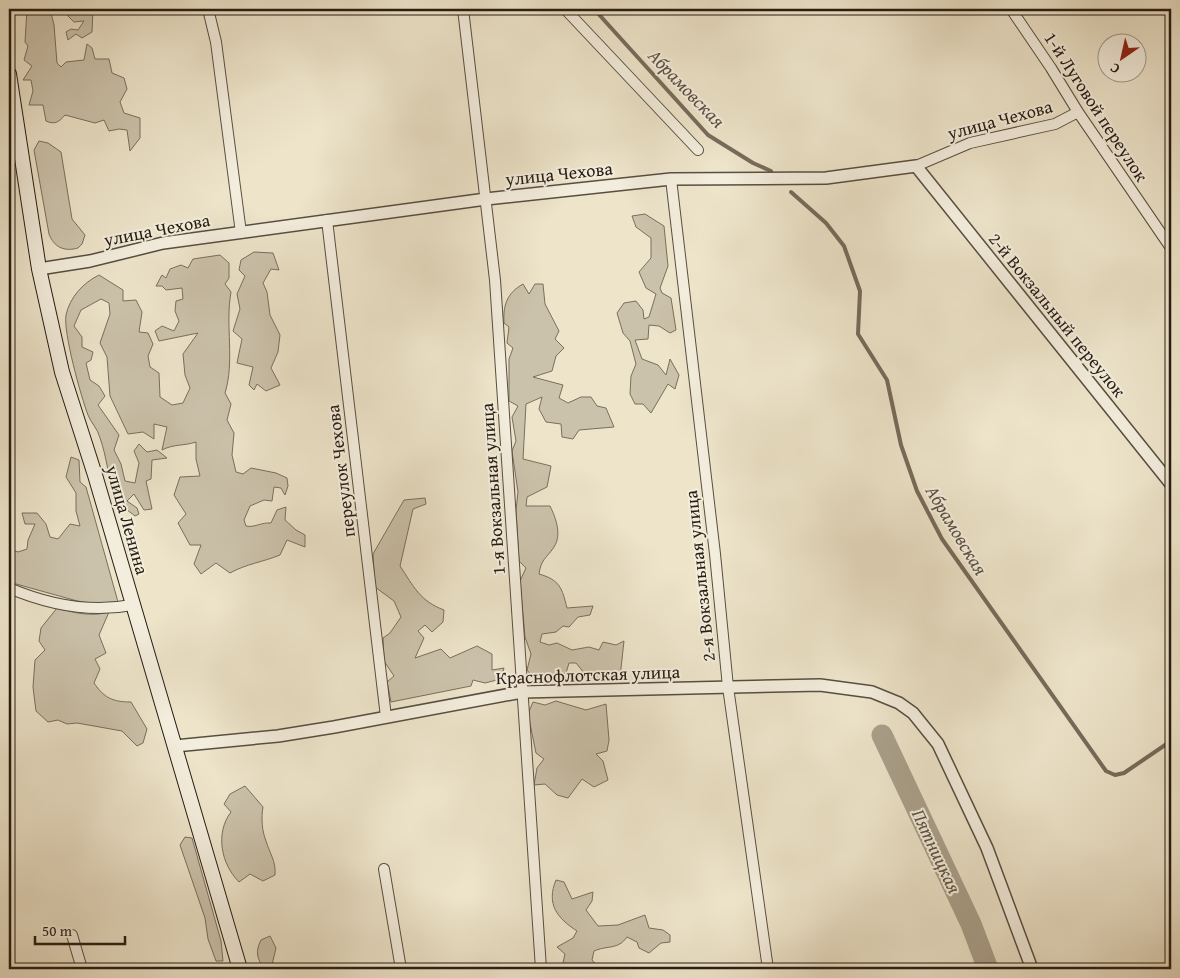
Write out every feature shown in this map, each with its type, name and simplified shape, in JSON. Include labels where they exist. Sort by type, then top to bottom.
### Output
[{"type":"main road","name":"улица Ленина","points":[[9,74],[39,268],[62,372],[240,969]]},
{"type":"street","points":[[208,9],[216,42],[241,232]]},
{"type":"street","name":"1-я Вокзальная улица","points":[[463,9],[496,280],[541,969]]},
{"type":"street","points":[[565,9],[698,150]]},
{"type":"street","name":"1-й Луговой переулок","points":[[1011,9],[1078,112],[1171,248]]},
{"type":"street","name":"улица Чехова","points":[[39,268],[90,261],[163,243],[486,199],[671,179],[826,178],[916,166],[970,143],[1055,124],[1078,112]]},
{"type":"street","name":"2-й Вокзальный переулок","points":[[916,166],[1171,484]]},
{"type":"street","name":"2-я Вокзальная улица","points":[[671,179],[715,554],[728,687],[768,969]]},
{"type":"street","name":"переулок Чехова","points":[[327,220],[386,717]]},
{"type":"street","points":[[9,588],[72,607],[111,609],[132,605]]},
{"type":"street","name":"Краснофлотская улица","points":[[175,746],[278,736],[522,692],[820,685],[854,688],[885,697],[913,713],[938,744],[987,848],[1032,969]]},
{"type":"street","points":[[384,869],[401,969]]},
{"type":"street","points":[[72,936],[82,969]]},
{"type":"shaded area","points":[[27,9],[50,9],[54,25],[57,63],[61,67],[66,62],[84,60],[87,44],[92,48],[95,59],[109,59],[112,73],[124,78],[127,89],[120,102],[124,113],[140,118],[140,138],[130,151],[127,130],[109,131],[104,120],[95,123],[65,115],[57,122],[52,123],[46,121],[43,105],[29,105],[33,91],[31,80],[23,80],[32,66],[24,60],[28,46],[25,42]]},
{"type":"shaded area","points":[[66,9],[93,9],[92,32],[82,38],[76,34],[68,40],[66,32],[71,29],[78,30],[84,21],[74,22],[67,15]]},
{"type":"shaded area","points":[[39,141],[48,143],[61,152],[72,219],[85,235],[82,244],[78,248],[64,249],[54,242],[49,234],[34,150]]},
{"type":"shaded area","points":[[645,214],[664,226],[668,266],[660,288],[662,293],[671,298],[676,330],[670,333],[659,326],[649,325],[648,339],[635,340],[642,359],[658,365],[666,375],[670,359],[679,375],[675,389],[668,384],[651,413],[643,404],[635,404],[630,394],[631,376],[636,364],[630,341],[623,333],[617,313],[624,303],[636,301],[643,310],[644,319],[649,317],[656,294],[646,288],[639,272],[651,258],[651,238],[636,227],[632,216]]},
{"type":"shaded area","points":[[254,252],[273,253],[279,270],[271,269],[263,283],[267,292],[270,315],[280,335],[278,352],[271,368],[280,385],[266,391],[257,384],[254,390],[249,385],[253,367],[237,363],[242,339],[233,331],[240,309],[237,294],[245,276],[239,270],[241,260]]},
{"type":"shaded area","points":[[220,255],[229,263],[229,278],[225,284],[231,292],[229,305],[230,356],[225,393],[231,404],[227,420],[234,433],[232,455],[236,472],[243,474],[251,468],[276,473],[287,478],[288,486],[285,495],[281,488],[274,487],[272,501],[264,500],[250,506],[244,520],[246,526],[271,523],[277,510],[286,507],[285,520],[305,535],[305,547],[287,540],[280,555],[242,567],[230,573],[216,563],[201,574],[194,564],[201,545],[190,545],[178,523],[186,514],[174,495],[180,477],[200,476],[196,459],[196,442],[162,450],[167,427],[154,424],[154,439],[143,432],[128,434],[110,396],[107,357],[100,343],[110,314],[109,303],[101,299],[81,310],[74,326],[82,337],[82,347],[93,352],[91,360],[86,363],[90,380],[99,386],[105,396],[98,405],[119,435],[114,450],[121,464],[125,481],[135,483],[139,463],[134,451],[139,444],[147,452],[157,450],[167,458],[152,460],[151,479],[146,481],[152,509],[144,510],[134,494],[127,501],[137,508],[139,514],[135,516],[121,505],[113,491],[99,435],[88,415],[81,394],[67,335],[66,315],[78,291],[99,275],[123,290],[123,301],[136,300],[142,312],[139,332],[148,333],[153,344],[148,356],[150,367],[159,373],[160,397],[172,405],[183,403],[190,388],[185,375],[183,354],[198,333],[159,341],[155,331],[162,326],[174,331],[179,321],[175,311],[176,301],[183,299],[182,288],[166,290],[162,286],[156,286],[162,275],[166,278],[170,269],[181,265],[188,268],[193,259]]},
{"type":"shaded area","points":[[523,284],[529,294],[535,284],[543,284],[545,304],[559,331],[555,339],[564,348],[556,356],[552,371],[533,377],[563,385],[559,398],[568,403],[581,397],[591,397],[597,406],[606,408],[614,427],[579,430],[573,439],[562,437],[561,424],[546,422],[539,409],[542,397],[526,404],[523,459],[551,466],[547,487],[527,497],[526,506],[550,506],[558,532],[554,547],[543,562],[539,574],[556,582],[567,608],[593,606],[590,615],[578,617],[569,627],[563,626],[556,632],[542,634],[540,642],[549,645],[557,643],[572,650],[589,647],[599,650],[603,642],[616,645],[624,641],[620,677],[590,680],[576,663],[569,663],[566,673],[535,680],[527,670],[531,654],[525,637],[520,581],[526,568],[519,561],[516,510],[518,492],[512,451],[516,441],[512,417],[518,406],[509,401],[509,359],[513,348],[507,343],[509,327],[504,323],[507,300],[513,291]]},
{"type":"shaded area","points":[[71,457],[79,460],[80,482],[86,487],[118,602],[88,604],[9,582],[9,544],[10,549],[18,552],[27,549],[28,540],[35,524],[25,524],[22,513],[37,513],[46,524],[50,537],[58,539],[70,524],[80,526],[76,511],[76,493],[66,477]]},
{"type":"shaded area","points":[[425,498],[426,504],[413,509],[400,566],[423,598],[444,610],[443,622],[432,632],[425,625],[418,631],[424,638],[415,658],[441,649],[450,658],[477,646],[492,654],[492,670],[504,668],[501,679],[485,683],[473,680],[471,686],[391,702],[387,682],[394,676],[384,661],[383,638],[390,633],[401,617],[394,601],[375,587],[373,554],[404,500]]},
{"type":"shaded area","points":[[57,608],[89,614],[109,612],[99,635],[106,653],[95,659],[100,669],[94,683],[105,696],[119,701],[131,702],[147,729],[143,743],[137,746],[122,731],[77,723],[67,724],[58,720],[48,722],[36,711],[33,687],[35,660],[45,650],[39,641],[41,628]]},
{"type":"shaded area","points":[[556,701],[586,710],[606,704],[609,740],[607,751],[596,754],[603,761],[608,780],[594,787],[582,779],[568,798],[557,795],[545,784],[534,785],[537,768],[544,759],[536,753],[528,714],[533,702],[545,705]]},
{"type":"shaded area","points":[[245,786],[263,807],[264,833],[275,866],[275,875],[263,881],[250,874],[239,882],[228,866],[222,848],[223,829],[231,812],[224,804],[230,794]]},
{"type":"shaded area","points":[[185,837],[192,838],[221,941],[223,961],[216,961],[208,939],[205,918],[180,845]]},
{"type":"shaded area","points":[[556,880],[564,882],[572,899],[593,892],[592,901],[586,910],[598,926],[618,925],[645,915],[649,928],[663,930],[670,935],[670,942],[661,943],[649,953],[639,948],[637,942],[627,937],[616,946],[594,951],[592,960],[600,969],[558,969],[562,967],[565,954],[557,947],[573,938],[577,931],[564,921],[555,910],[552,896]]},
{"type":"shaded area","points":[[270,936],[276,948],[271,969],[264,969],[257,952],[261,940]]},
{"type":"waterway","name":"Абрамовская","points":[[594,9],[708,135],[753,163],[771,171]]},
{"type":"waterway","name":"Абрамовская","points":[[791,192],[826,223],[844,246],[860,291],[858,334],[887,380],[901,445],[917,491],[942,539],[1106,771],[1115,775],[1124,773],[1171,741]]},
{"type":"waterway","name":"Пятницкая","points":[[882,735],[971,924],[988,969]]}]
